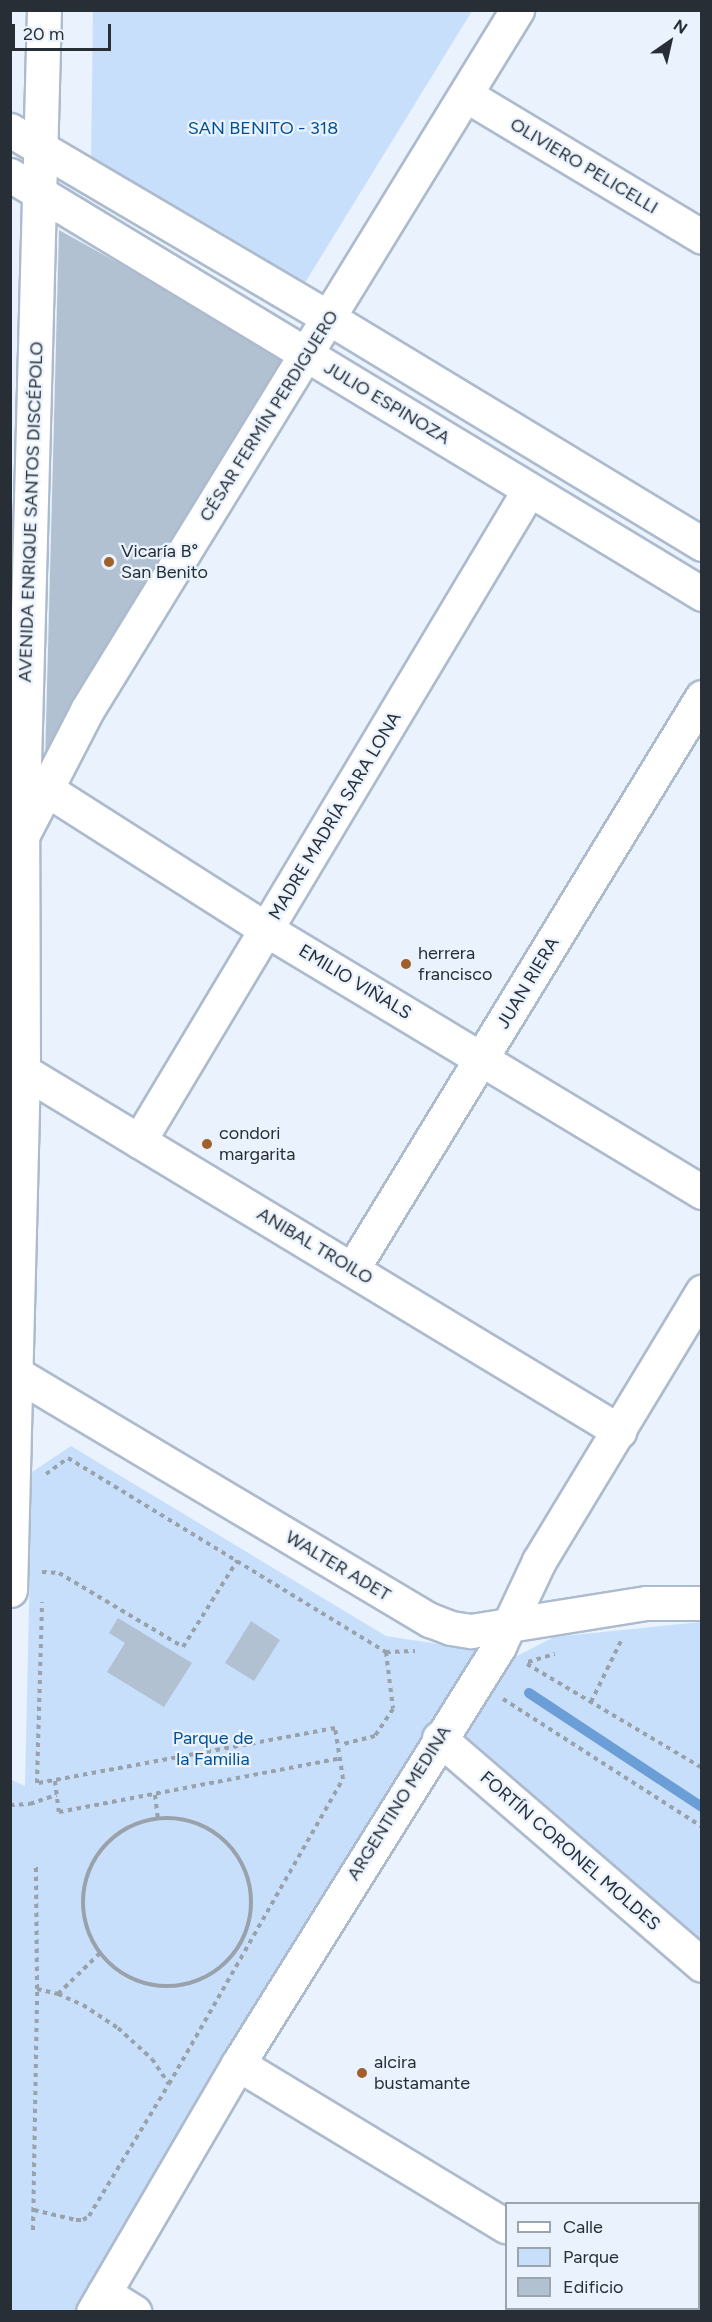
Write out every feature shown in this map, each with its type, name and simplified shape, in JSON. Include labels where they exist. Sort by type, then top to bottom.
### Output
[{"type":"street","name":"AVENIDA ENRIQUE SANTOS DISCÉPOLO","points":[[26,1593],[22,1475],[13,1372],[17,1066],[16,847],[27,779],[21,486],[41,193],[44,10]]},
{"type":"street","name":"CÉSAR FERMÍN PERDIGUERO","points":[[27,779],[87,710],[517,10]]},
{"type":"street","name":"OLIVIERO PELICELLI","points":[[466,95],[702,237]]},
{"type":"street","points":[[10,130],[329,318],[702,544]]},
{"type":"street","name":"JULIO ESPINOZA","points":[[10,175],[702,594]]},
{"type":"street","name":"MADRE MADRÍA SARA LONA","points":[[139,1142],[529,490]]},
{"type":"street","name":"JUAN RIERA","points":[[353,1268],[702,697]]},
{"type":"street","name":"EMILIO VIÑALS","points":[[27,779],[267,930],[702,1192]]},
{"type":"street","name":"ANIBAL TROILO","points":[[17,1066],[139,1142],[353,1268],[620,1431]]},
{"type":"street","name":"ARGENTINO MEDINA","points":[[99,2302],[238,2064],[509,1627],[539,1561],[620,1431],[702,1292]]},
{"type":"street","name":"WALTER ADET","points":[[13,1372],[430,1620],[471,1631],[509,1627],[646,1603],[702,1603]]},
{"type":"street","name":"FORTÍN CORONEL MOLDES","points":[[440,1738],[702,1965]]},
{"type":"street","points":[[238,2064],[505,2225]]},
{"type":"street","points":[[99,2302],[135,2312]]},
{"type":"path","points":[[22,1475],[68,1458],[386,1652],[420,1650]]},
{"type":"path","points":[[42,1560],[42,1584]]},
{"type":"path","points":[[42,1572],[59,1573],[183,1647],[237,1561]]},
{"type":"path","points":[[26,1593],[37,1783],[336,1728],[342,1758],[343,1779],[169,2084],[90,2216],[83,2220],[76,2220],[34,2210]]},
{"type":"path","points":[[591,1702],[623,1636],[612,1639]]},
{"type":"path","points":[[517,1667],[567,1651]]},
{"type":"path","points":[[340,1745],[375,1736],[393,1709],[386,1652]]},
{"type":"path","points":[[525,1663],[702,1768]]},
{"type":"path","points":[[501,1698],[702,1827]]},
{"type":"path","points":[[55,1781],[59,1812],[342,1758]]},
{"type":"path","points":[[154,1794],[158,1818]]},
{"type":"path","points":[[10,1805],[30,1804],[57,1795]]},
{"type":"path","points":[[158,1818],[184,1820],[209,1830],[230,1847],[244,1870],[251,1896],[248,1923],[238,1948],[220,1968],[197,1981],[170,1986],[143,1983],[119,1971],[100,1953],[87,1931],[84,1914],[85,1881],[95,1858],[112,1838],[133,1825],[158,1818]]},
{"type":"path","points":[[33,2230],[37,1989],[36,1866]]},
{"type":"path","points":[[238,1948],[245,1952]]},
{"type":"path","points":[[58,1994],[100,1953]]},
{"type":"path","points":[[37,1989],[58,1994],[83,2005],[118,2028],[152,2060],[169,2084]]},
{"type":"green space","name":"SAN BENITO - 318","points":[[93,11],[472,11],[303,286],[91,163]]},
{"type":"green space","name":"Parque de la Familia","points":[[71,1446],[386,1636],[517,1656],[554,1637],[701,1622],[701,1965],[439,1738],[93,2311],[11,2311],[10,1779],[25,1786],[32,1472]]},
{"type":"building","name":"Vicaría B° San Benito","points":[[59,230],[291,359],[45,764]]},
{"type":"building","points":[[118,1618],[192,1663],[164,1707],[107,1672],[125,1643],[109,1633]]},
{"type":"building","points":[[251,1621],[280,1640],[254,1681],[225,1663]]},
{"type":"waterway","points":[[529,1693],[702,1807]]},
{"type":"place","name":"Vicaría B° San Benito","points":[[109,562]]},
{"type":"place","name":"herrera francisco","points":[[406,964]]},
{"type":"place","name":"condori margarita","points":[[207,1144]]},
{"type":"place","name":"alcira bustamante","points":[[362,2073]]}]
